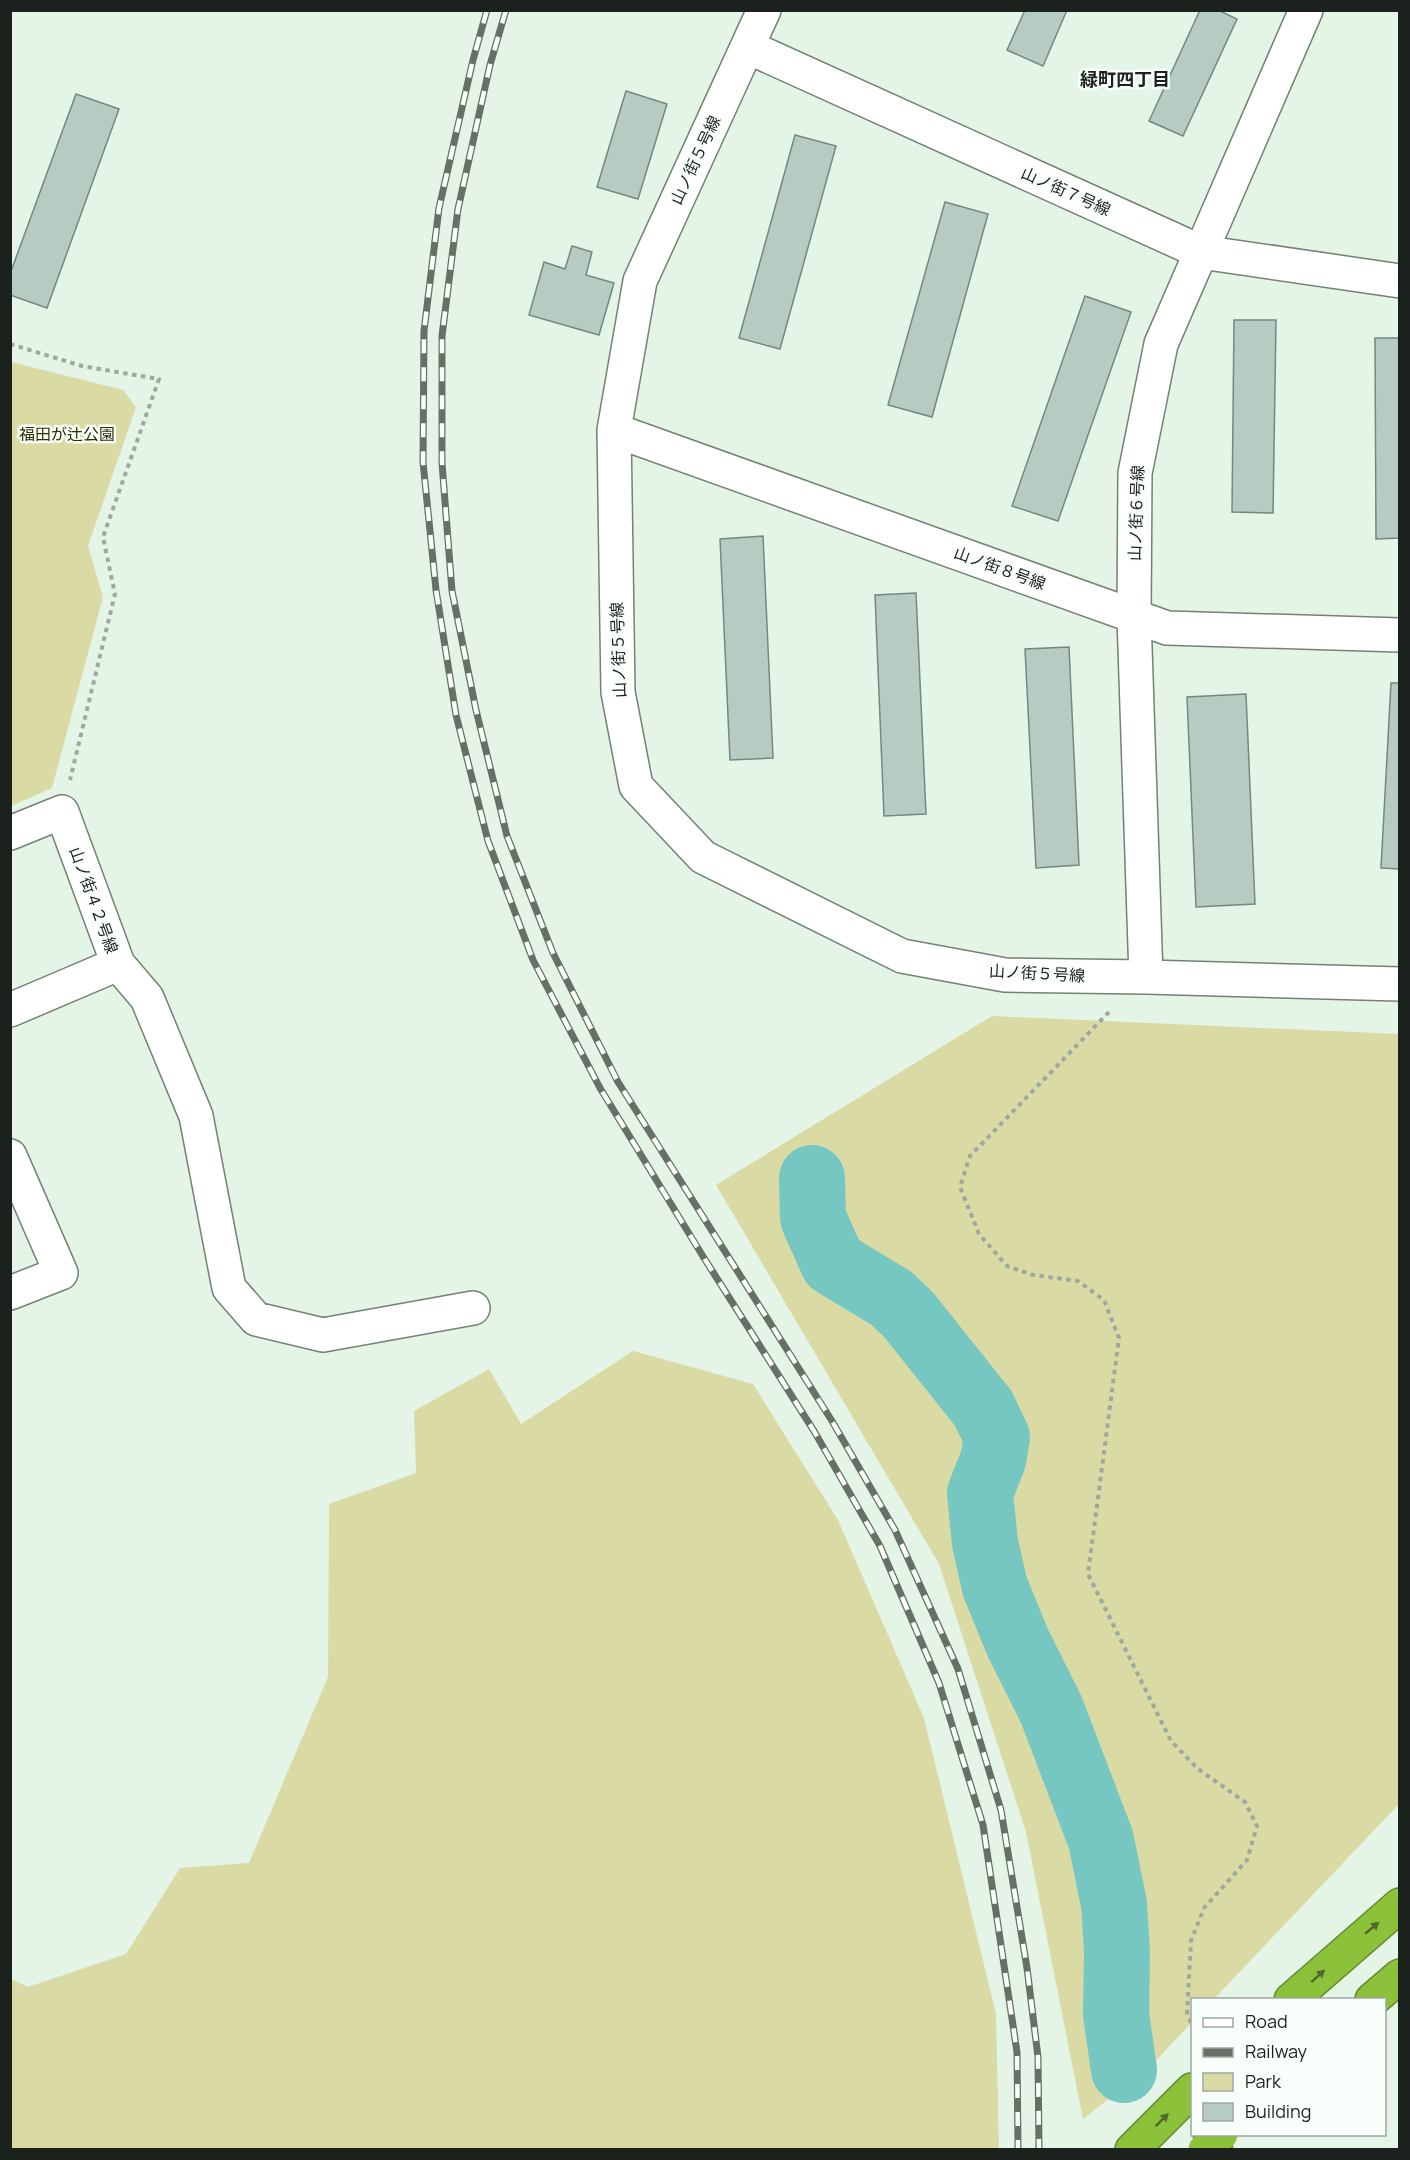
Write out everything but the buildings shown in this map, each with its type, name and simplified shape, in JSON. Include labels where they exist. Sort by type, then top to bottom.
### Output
[{"type":"highway","points":[[1293,1998],[1400,1905]]},
{"type":"highway","points":[[1132,2150],[1191,2091]]},
{"type":"highway","points":[[1205,2150],[1219,2136]]},
{"type":"street","name":"山ノ街５号線","points":[[764,10],[640,281],[614,430],[618,692],[636,786],[703,857],[902,956],[1005,975],[1146,976],[1400,984]]},
{"type":"street","name":"山ノ街６号線","points":[[1146,976],[1134,617],[1135,473],[1161,344],[1306,10]]},
{"type":"street","name":"山ノ街７号線","points":[[748,47],[1200,252],[1400,281]]},
{"type":"street","name":"山ノ街８号線","points":[[614,430],[1167,628],[1400,636]]},
{"type":"street","points":[[10,833],[62,812]]},
{"type":"street","name":"山ノ街４２号線","points":[[10,1010],[118,964],[62,812]]},
{"type":"street","points":[[118,964],[147,998],[195,1116],[229,1288],[256,1319],[323,1335],[473,1308]]},
{"type":"street","points":[[10,1156],[60,1273],[10,1293]]},
{"type":"path","points":[[10,344],[82,366],[159,379],[103,537],[115,594],[62,812]]},
{"type":"path","points":[[1146,976],[970,1156],[960,1187],[979,1234],[1007,1266],[1033,1275],[1078,1281],[1104,1300],[1119,1338],[1088,1574],[1171,1741],[1198,1769],[1245,1802],[1257,1826],[1247,1860],[1204,1908],[1191,1941],[1187,2012],[1191,2023]]},
{"type":"green space","name":"福田が辻公園","points":[[11,362],[123,390],[136,407],[88,546],[103,597],[52,788],[11,806]]},
{"type":"green space","points":[[992,1016],[1399,1034],[1399,1804],[1215,1998],[1191,1998],[1191,2023],[1151,2066],[1083,2119],[1026,1832],[939,1564],[716,1185]]},
{"type":"green space","points":[[633,1351],[753,1384],[838,1520],[924,1718],[996,2014],[999,2149],[11,2149],[11,1979],[28,1987],[126,1954],[180,1868],[249,1863],[328,1677],[329,1504],[416,1473],[414,1411],[489,1369],[521,1424]]},
{"type":"waterway","points":[[812,1178],[813,1218],[833,1263],[891,1298],[908,1314],[983,1408],[997,1437],[993,1460],[980,1493],[985,1543],[995,1587],[1018,1643],[1051,1709],[1101,1840],[1114,1904],[1117,1951],[1116,2014],[1124,2070]]},
{"type":"railway","points":[[487,10],[473,60],[439,208],[424,331],[423,462],[436,590],[456,715],[488,841],[533,960],[600,1088],[814,1431],[880,1546],[939,1683],[983,1825],[1017,2052],[1018,2150]]},
{"type":"railway","points":[[506,10],[490,65],[458,209],[442,336],[442,463],[452,591],[476,710],[507,836],[553,953],[618,1082],[832,1421],[895,1530],[958,1669],[1001,1810],[1027,1968],[1038,2057],[1039,2150]]},
{"type":"district","name":"緑町四丁目","points":[[1125,80]]}]
